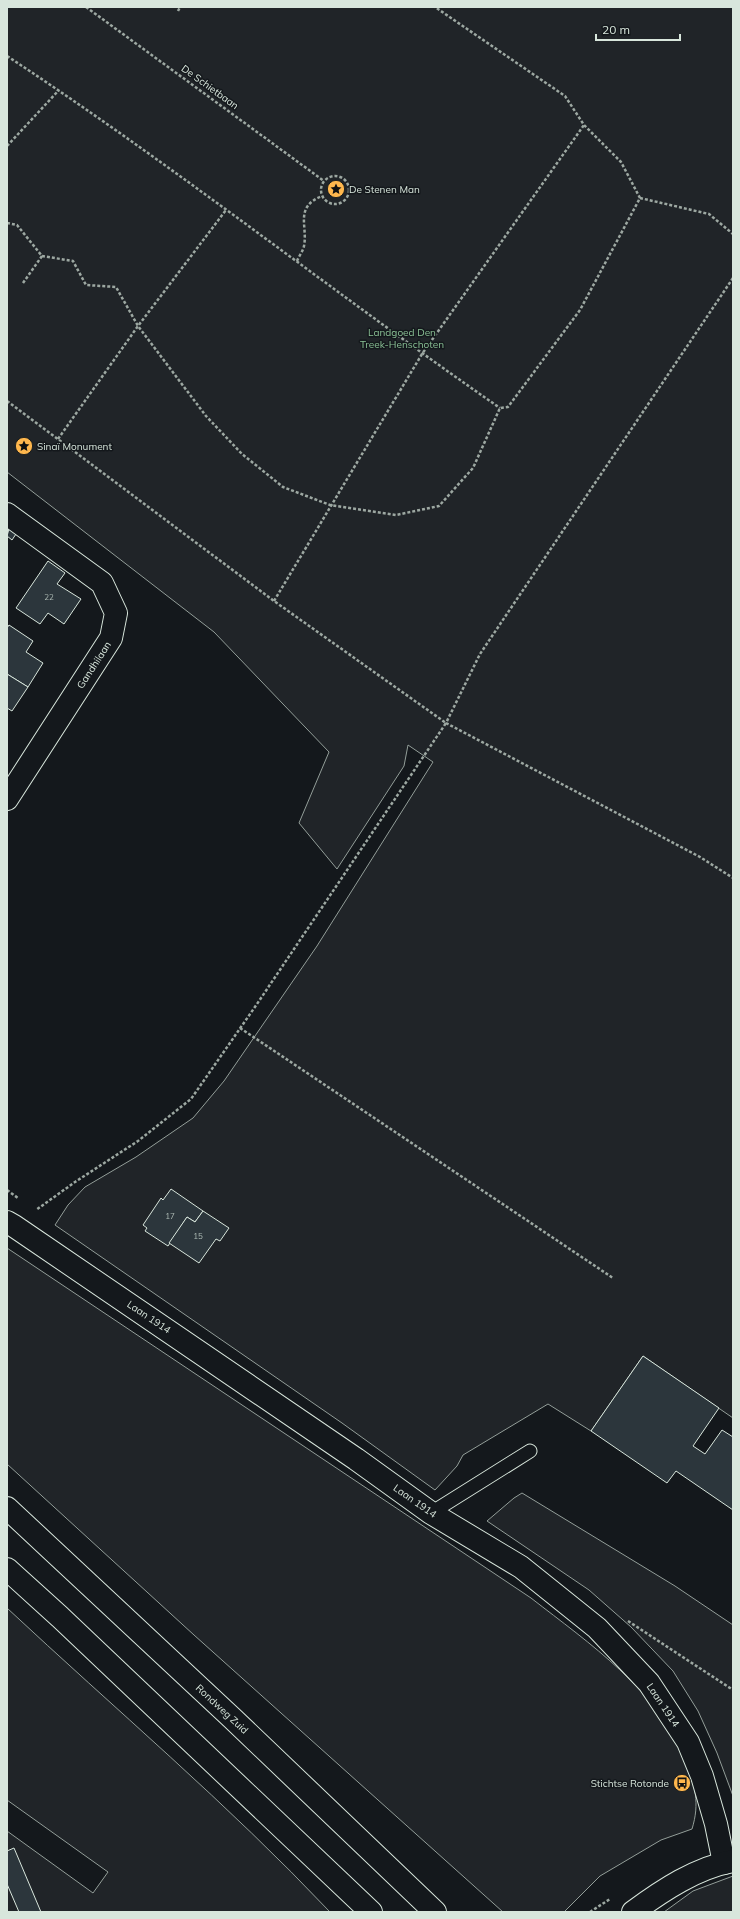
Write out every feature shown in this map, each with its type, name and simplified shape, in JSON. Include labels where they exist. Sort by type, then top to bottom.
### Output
[{"type":"street","name":"Gandhilaan","points":[[7,514],[102,583],[116,613],[111,638],[7,799]]},
{"type":"street","name":"Laan 1914","points":[[11,1224],[356,1459],[431,1513],[521,1567],[597,1628],[649,1683],[688,1742],[706,1789],[717,1830],[728,1862]]},
{"type":"street","name":"Rondweg Zuid","points":[[7,1508],[232,1718],[435,1912]]},
{"type":"street","points":[[7,1569],[60,1617],[371,1912]]},
{"type":"street","points":[[633,1912],[671,1886],[728,1862]]},
{"type":"lane","points":[[431,1513],[530,1451]]},
{"type":"path","name":"De Schietbaan","points":[[86,7],[324,181]]},
{"type":"path","points":[[178,11],[180,7]]},
{"type":"path","points":[[435,7],[565,96],[584,125],[622,162],[640,198]]},
{"type":"path","points":[[7,56],[59,90],[297,261],[422,354],[500,408],[508,407],[580,310],[640,198]]},
{"type":"path","points":[[7,146],[59,90]]},
{"type":"path","points":[[274,600],[422,354],[584,125]]},
{"type":"path","points":[[336,175],[348,182],[350,189],[349,195],[345,201],[339,204],[332,204],[326,201],[322,196],[321,188],[324,181],[329,177],[336,175]]},
{"type":"path","points":[[297,261],[304,246],[303,225],[306,209],[314,199],[322,196]]},
{"type":"path","points":[[640,198],[710,214],[733,234]]},
{"type":"path","points":[[58,439],[138,326],[226,210]]},
{"type":"path","points":[[7,223],[17,225],[42,256],[73,261],[86,285],[116,287],[138,326],[206,416],[242,454],[283,487],[330,505],[396,515],[439,506],[473,468],[500,408]]},
{"type":"path","points":[[24,283],[42,256]]},
{"type":"path","points":[[11,1224],[138,1141],[190,1099],[240,1028],[446,723],[480,654],[733,278]]},
{"type":"path","points":[[7,401],[274,600],[446,723],[700,857],[733,878]]},
{"type":"path","points":[[240,1028],[613,1278]]},
{"type":"green space","name":"Landgoed Den Treek-Henschoten","points":[[7,7],[733,7],[733,1418],[643,1356],[591,1431],[548,1404],[463,1455],[457,1466],[435,1490],[342,1423],[55,1225],[68,1205],[85,1187],[136,1157],[193,1118],[224,1081],[317,946],[433,762],[408,745],[404,766],[337,869],[299,823],[329,752],[214,632],[7,472]]},
{"type":"green space","points":[[7,1248],[531,1598],[598,1651],[640,1690],[658,1712],[673,1735],[686,1761],[694,1787],[696,1811],[692,1829],[661,1840],[600,1876],[564,1912],[503,1912],[194,1635],[7,1464]]},
{"type":"green space","points":[[522,1493],[675,1586],[733,1625],[733,1796],[717,1753],[698,1711],[673,1671],[631,1627],[589,1590],[487,1521]]},
{"type":"green space","points":[[7,1608],[252,1833],[330,1912],[7,1912],[7,1831],[93,1893],[108,1872],[7,1800]]},
{"type":"green space","points":[[733,1876],[733,1912],[664,1912],[693,1891]]},
{"type":"building","points":[[9,529],[16,534],[12,540],[7,536]]},
{"type":"building","points":[[48,561],[65,573],[57,584],[81,599],[64,624],[48,613],[40,624],[16,608]]},
{"type":"building","points":[[9,625],[33,641],[26,652],[43,663],[28,687],[7,674],[7,628]]},
{"type":"building","points":[[7,674],[28,687],[12,711],[7,708]]},
{"type":"building","points":[[171,1189],[203,1211],[195,1222],[187,1217],[168,1246],[145,1231],[147,1228],[143,1225],[161,1198],[163,1200]]},
{"type":"building","points":[[203,1211],[229,1228],[220,1241],[216,1239],[199,1263],[169,1243],[187,1217],[195,1222]]},
{"type":"building","points":[[643,1356],[719,1408],[693,1446],[705,1454],[722,1430],[733,1437],[733,1510],[676,1471],[667,1483],[591,1431]]},
{"type":"building","points":[[14,1848],[41,1912],[19,1912],[7,1884],[7,1851]]},
{"type":"place","name":"De Stenen Man","points":[[336,189]]},
{"type":"place","name":"Sinaï Monument","points":[[24,446]]},
{"type":"place","name":"Stichtse Rotonde","points":[[682,1783]]}]
